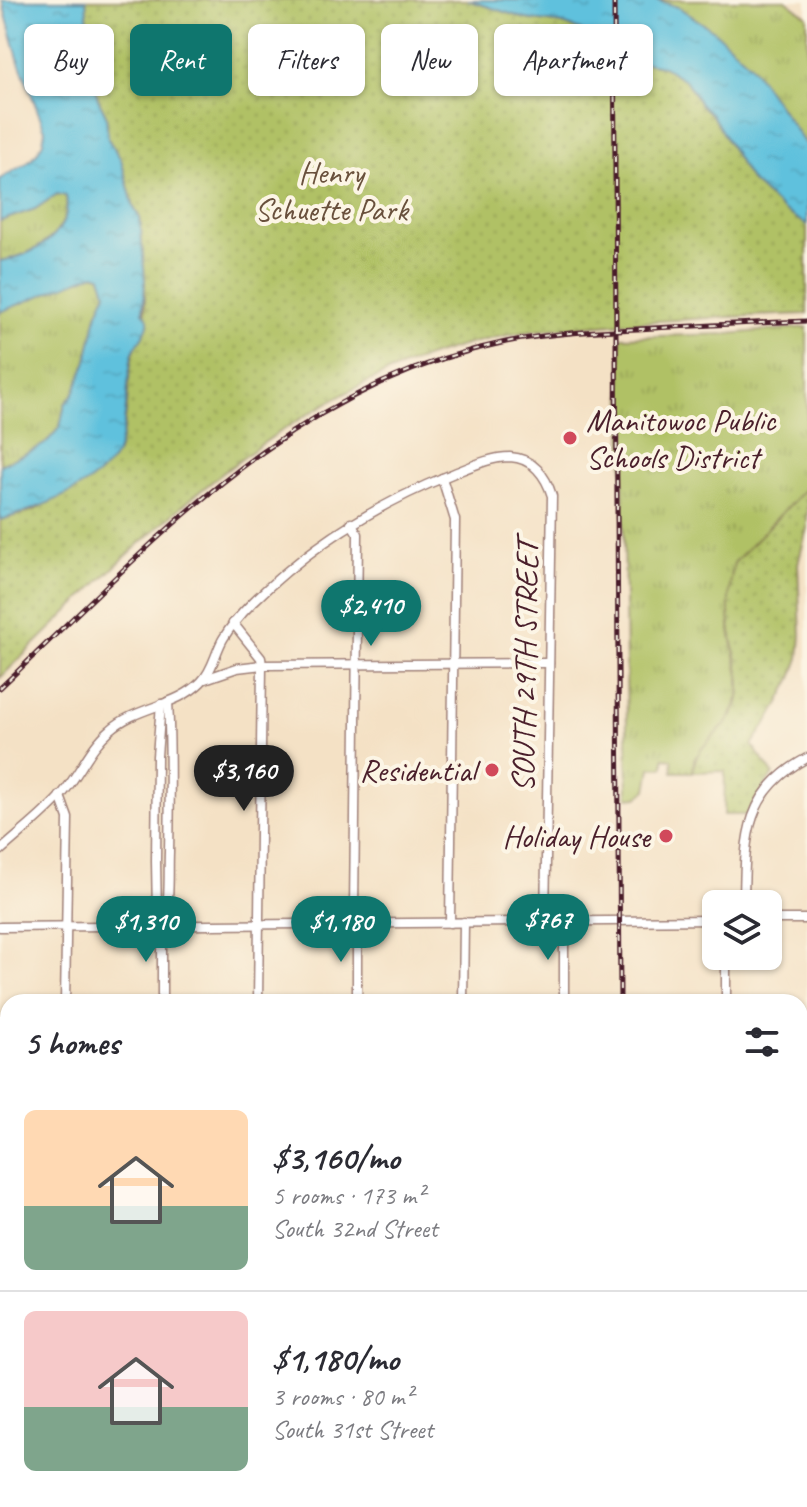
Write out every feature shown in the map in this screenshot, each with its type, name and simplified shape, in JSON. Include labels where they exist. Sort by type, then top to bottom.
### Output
[{"type":"street","name":"SOUTH 29TH STREET","points":[[442,478],[512,457],[534,466],[547,481],[552,496],[545,921]]},
{"type":"street","points":[[0,851],[60,796],[109,730],[136,712],[186,695],[203,680],[233,623],[289,570],[351,523],[381,505],[442,478],[455,520],[450,923]]},
{"type":"street","points":[[351,523],[358,534],[357,994]]},
{"type":"street","points":[[233,623],[261,658],[262,665],[258,994]]},
{"type":"street","points":[[203,680],[237,668],[262,665],[549,663]]},
{"type":"street","points":[[162,926],[157,915],[156,861],[157,756],[164,703]]},
{"type":"street","points":[[162,994],[162,926],[167,914],[171,755],[164,703]]},
{"type":"street","points":[[744,890],[745,846],[753,811],[772,784],[807,758]]},
{"type":"street","points":[[60,796],[68,818],[65,994]]},
{"type":"street","points":[[782,919],[807,919]]},
{"type":"street","points":[[0,927],[702,920]]},
{"type":"street","points":[[564,921],[564,994]]},
{"type":"street","points":[[463,994],[464,922]]},
{"type":"street","points":[[726,970],[726,994]]},
{"type":"green space","name":"Henry Schuette Park","points":[[86,0],[468,0],[526,19],[563,24],[494,24],[494,96],[653,96],[653,64],[687,81],[700,104],[712,115],[750,180],[783,210],[807,225],[807,314],[637,322],[512,334],[423,359],[353,389],[287,427],[167,519],[0,678],[0,520],[35,510],[118,452],[132,360],[145,332],[140,218],[134,208],[121,160],[108,139],[106,115],[97,96],[114,96],[114,24],[88,24]]},
{"type":"green space","points":[[656,0],[786,0],[807,16],[807,147],[744,60],[705,25]]},
{"type":"green space","points":[[57,194],[66,196],[66,209],[56,232],[37,248],[0,261],[0,221],[35,209]]},
{"type":"green space","points":[[91,274],[101,276],[105,296],[97,315],[87,361],[74,393],[65,404],[60,427],[46,443],[0,465],[0,312]]},
{"type":"green space","points":[[807,327],[807,487],[734,563],[730,630],[739,676],[739,697],[728,723],[694,759],[693,772],[673,772],[672,759],[664,758],[664,767],[651,768],[647,790],[638,797],[628,798],[621,337],[728,334]]},
{"type":"green space","points":[[807,487],[807,528],[798,564],[799,658],[773,714],[752,745],[773,774],[746,815],[724,815],[725,771],[693,772],[699,753],[732,716],[739,697],[740,678],[729,615],[734,563]]},
{"type":"water","points":[[2,0],[86,0],[88,24],[24,24],[24,75]]},
{"type":"water","points":[[468,0],[656,0],[678,7],[714,31],[750,64],[807,147],[807,225],[783,210],[750,180],[712,115],[700,104],[686,81],[662,66],[653,64],[653,24],[563,24],[526,19]]},
{"type":"water","points":[[32,96],[97,96],[106,115],[108,139],[121,160],[134,208],[140,218],[145,281],[143,312],[148,322],[132,355],[122,436],[112,460],[101,473],[68,494],[0,520],[0,465],[46,443],[60,427],[65,404],[74,393],[87,361],[106,291],[101,276],[94,274],[0,312],[0,261],[25,254],[48,241],[57,232],[66,209],[66,196],[57,194],[35,209],[0,221],[0,179],[37,153],[45,130]]},
{"type":"railway","points":[[614,0],[620,994]]},
{"type":"railway","points":[[0,688],[171,526],[229,477],[291,433],[357,394],[428,364],[522,339],[555,334],[807,321]]},
{"type":"place","name":"Manitowoc Public Schools District","points":[[570,438]]},
{"type":"place","name":"Residential","points":[[492,770]]},
{"type":"place","name":"Holiday House","points":[[666,836]]}]
